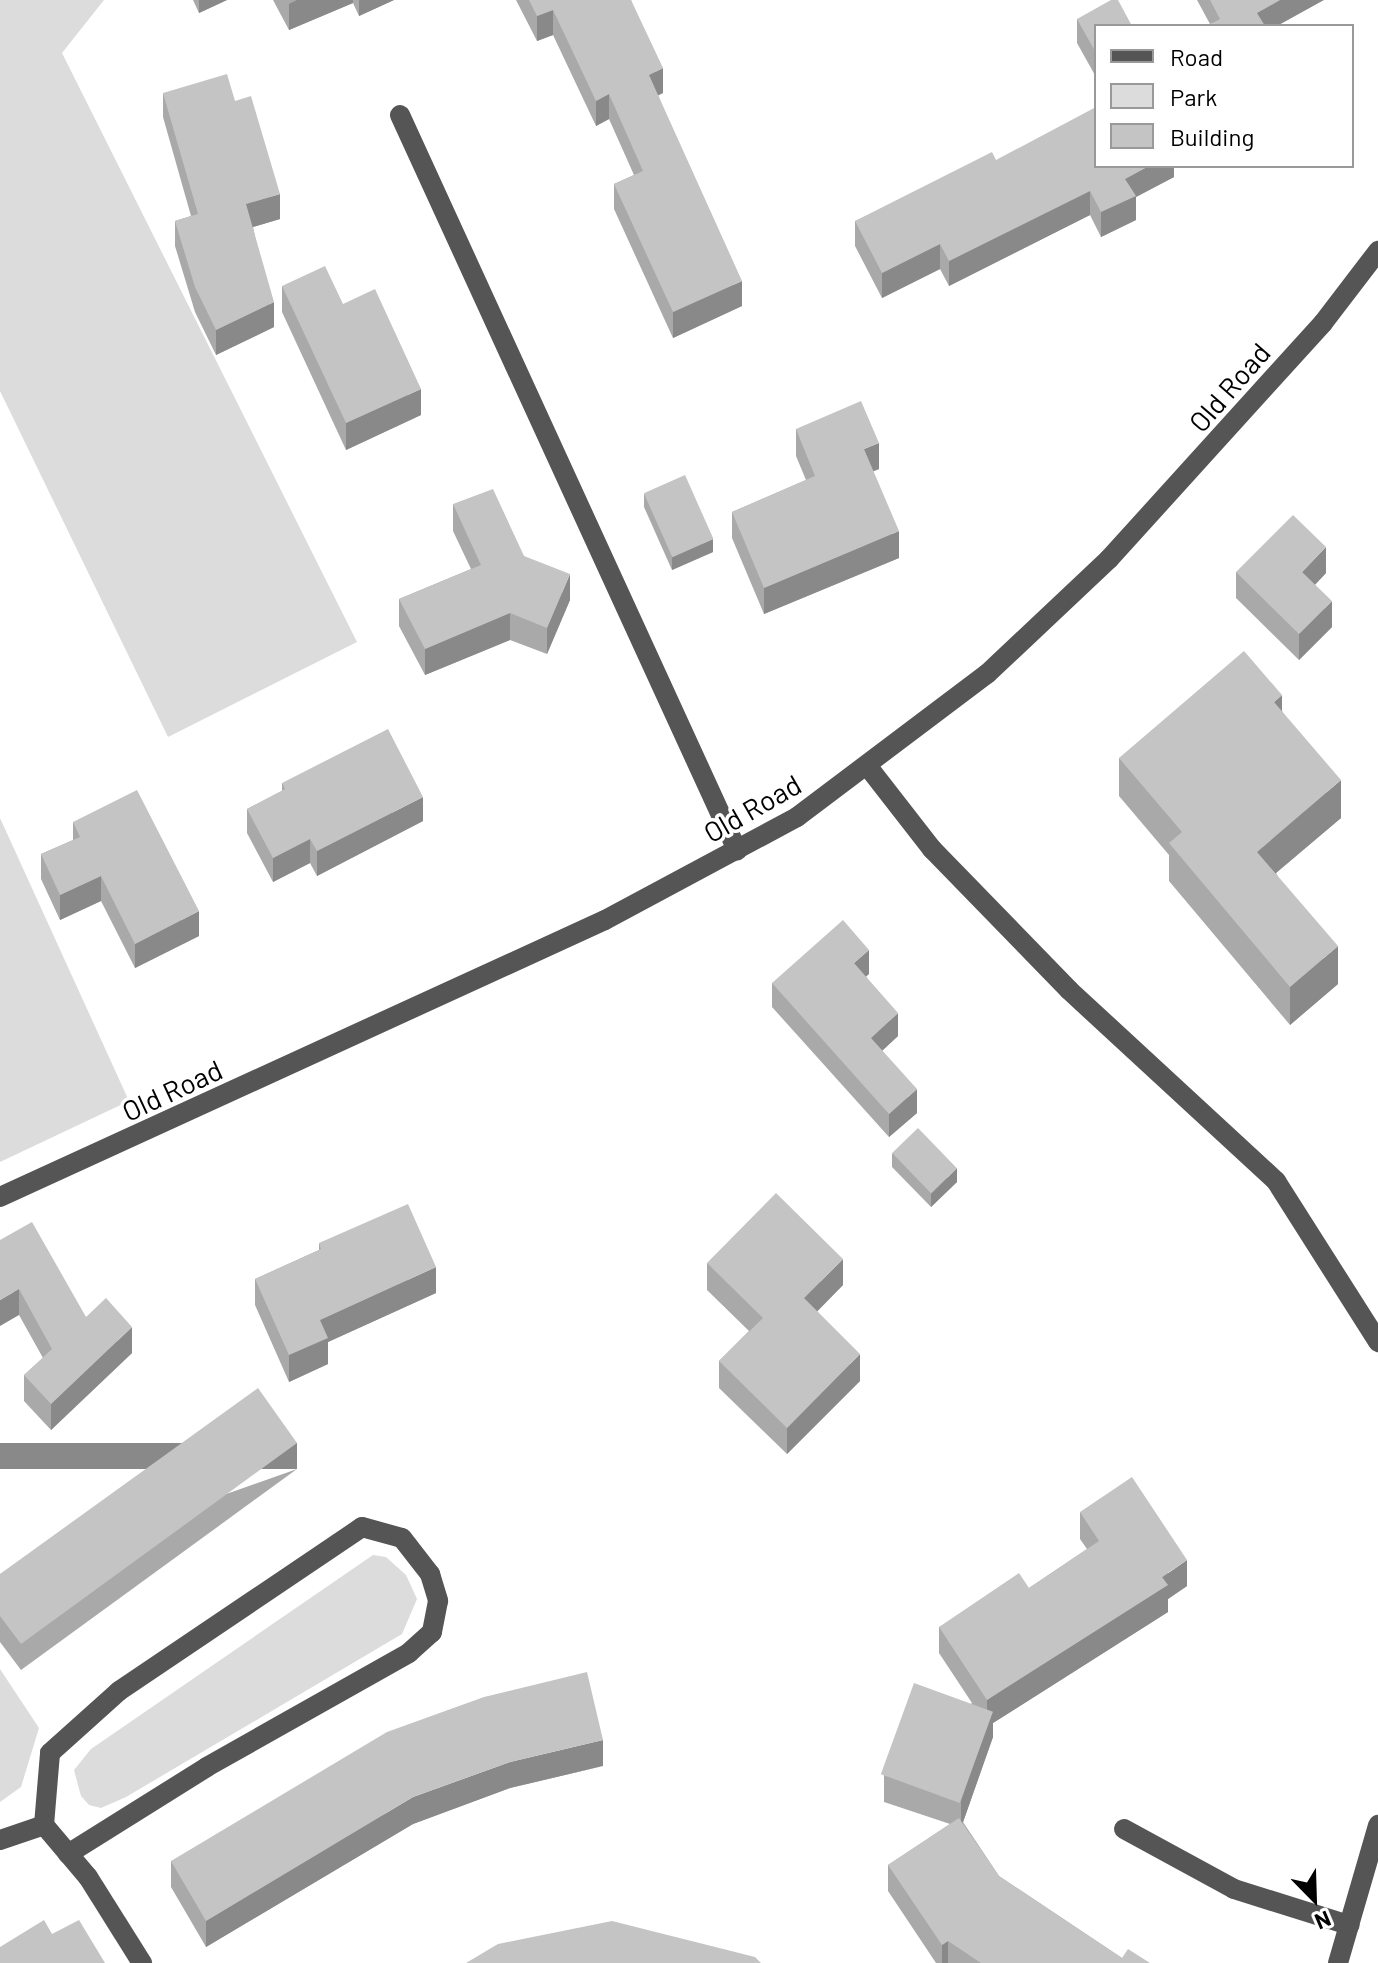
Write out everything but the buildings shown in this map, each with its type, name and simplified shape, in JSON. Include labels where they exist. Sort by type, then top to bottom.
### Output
[{"type":"street","points":[[400,115],[737,850]]},
{"type":"street","name":"Old Road","points":[[0,1197],[399,1017],[605,920],[797,817],[869,768],[987,674],[1109,559],[1302,347],[1378,251]]},
{"type":"street","points":[[869,768],[932,849],[1069,990],[1276,1181],[1378,1342]]},
{"type":"street","points":[[68,1854],[207,1767],[409,1653],[432,1632],[438,1601],[430,1574],[402,1538],[362,1527],[119,1691],[50,1753],[44,1825],[68,1854],[142,1963]]},
{"type":"street","points":[[0,1840],[44,1825]]},
{"type":"street","points":[[1338,1963],[1378,1825]]},
{"type":"street","points":[[1124,1829],[1234,1889],[1349,1925]]},
{"type":"green space","points":[[0,0],[104,0],[62,53],[357,642],[168,737],[0,391]]},
{"type":"green space","points":[[0,818],[129,1101],[0,1162]]},
{"type":"green space","points":[[373,1555],[386,1557],[406,1575],[417,1599],[402,1634],[126,1797],[101,1808],[89,1805],[81,1796],[74,1770],[91,1749]]},
{"type":"green space","points":[[0,1669],[39,1728],[21,1787],[0,1802]]}]
